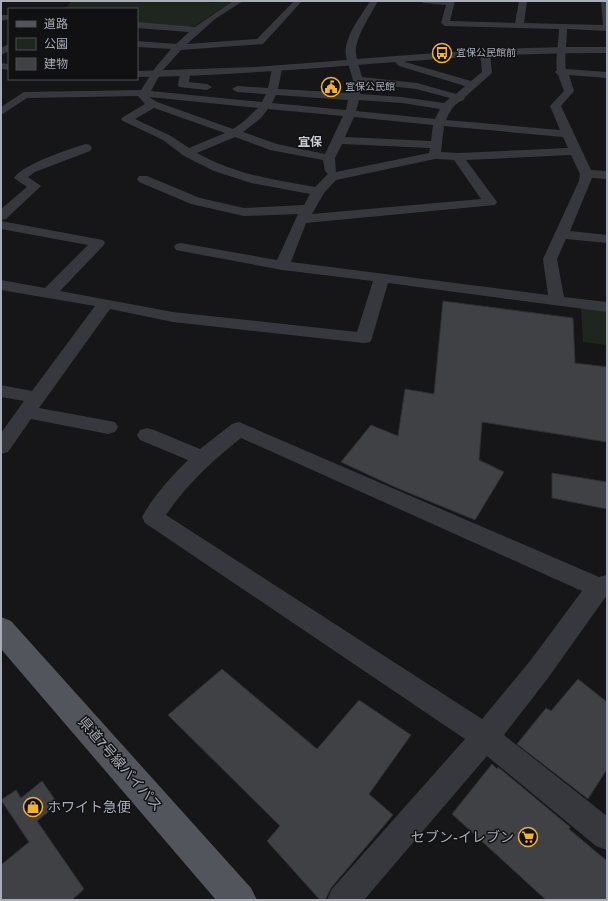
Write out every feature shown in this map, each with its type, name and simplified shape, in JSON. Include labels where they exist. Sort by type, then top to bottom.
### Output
[{"type":"main road","name":"県道7号線バイパス","points":[[1,629],[239,900]]},
{"type":"street","points":[[239,1],[197,30],[178,47],[156,74],[143,97],[153,104],[274,147],[329,158]]},
{"type":"street","points":[[138,44],[178,47],[260,42],[298,1]]},
{"type":"street","points":[[332,177],[329,158],[350,114],[353,96],[358,80],[349,52],[351,43],[374,1]]},
{"type":"street","points":[[424,1],[450,2],[444,23],[607,28],[605,1]]},
{"type":"street","points":[[519,25],[523,1]]},
{"type":"street","points":[[138,25],[197,30]]},
{"type":"street","points":[[557,300],[550,259],[585,181],[586,174],[555,106],[569,91],[560,72],[563,50],[563,26]]},
{"type":"street","points":[[138,74],[185,74],[485,54],[563,50],[607,50]]},
{"type":"street","points":[[435,150],[439,122],[446,107],[460,98],[472,85],[487,74],[488,69],[485,54]]},
{"type":"street","points":[[398,60],[402,64],[472,85]]},
{"type":"street","points":[[188,152],[237,133],[246,127],[266,105],[273,91],[277,69]]},
{"type":"street","points":[[560,72],[607,75]]},
{"type":"street","points":[[185,74],[183,85],[402,100],[446,107]]},
{"type":"street","points":[[358,80],[417,86],[460,98]]},
{"type":"street","points":[[1,112],[24,95],[144,93],[569,134]]},
{"type":"street","points":[[153,104],[128,119],[167,138],[203,163],[259,182],[318,191]]},
{"type":"street","points":[[337,140],[435,150],[458,157],[576,151]]},
{"type":"street","points":[[1,216],[35,186],[20,178],[31,169],[86,148]]},
{"type":"street","points":[[282,265],[305,214],[318,191],[332,177],[435,150]]},
{"type":"street","points":[[143,179],[196,201],[244,212],[352,217],[393,210],[490,202],[458,157]]},
{"type":"street","points":[[586,174],[607,176]]},
{"type":"street","points":[[1,225],[98,242],[49,293]]},
{"type":"street","points":[[560,234],[607,239]]},
{"type":"street","points":[[181,247],[282,265],[607,307]]},
{"type":"street","points":[[1,285],[106,303],[173,317],[364,338],[382,278]]},
{"type":"street","points":[[1,447],[106,303]]},
{"type":"street","points":[[1,391],[32,405],[108,427]]},
{"type":"street","points":[[343,900],[485,737],[603,586],[239,429],[202,458],[174,487],[153,517],[485,737],[607,835]]},
{"type":"street","points":[[147,436],[202,458]]},
{"type":"green space","points":[[72,1],[204,1],[211,3],[233,1],[195,26],[187,27],[138,24],[138,8],[65,8]]},
{"type":"green space","points":[[581,307],[607,311],[607,345],[583,342]]},
{"type":"building","points":[[443,301],[573,318],[575,363],[607,367],[607,442],[482,422],[479,460],[504,472],[475,520],[397,488],[341,462],[371,425],[398,436],[405,389],[434,394]]},
{"type":"building","points":[[552,473],[607,482],[607,509],[552,498]]},
{"type":"building","points":[[222,669],[317,749],[359,700],[411,735],[369,794],[393,815],[331,888],[325,900],[320,900],[267,841],[280,826],[168,715]]},
{"type":"building","points":[[578,679],[607,702],[607,769],[588,799],[517,744],[546,708],[551,711]]},
{"type":"building","name":"セブン-イレブン","points":[[492,764],[497,769],[498,767],[570,827],[569,829],[607,861],[607,900],[546,900],[452,814]]},
{"type":"building","points":[[42,781],[58,804],[37,821],[84,889],[72,900],[1,900],[1,865],[29,842],[1,800],[16,790],[21,798]]},
{"type":"place","name":"宜保公民館前","points":[[442,53]]},
{"type":"place","name":"宜保公民館","points":[[331,87]]},
{"type":"place","name":"ホワイト急便","points":[[33,807]]},
{"type":"place","name":"セブン-イレブン","points":[[528,837]]},
{"type":"district","name":"宜保","points":[[310,142]]}]
